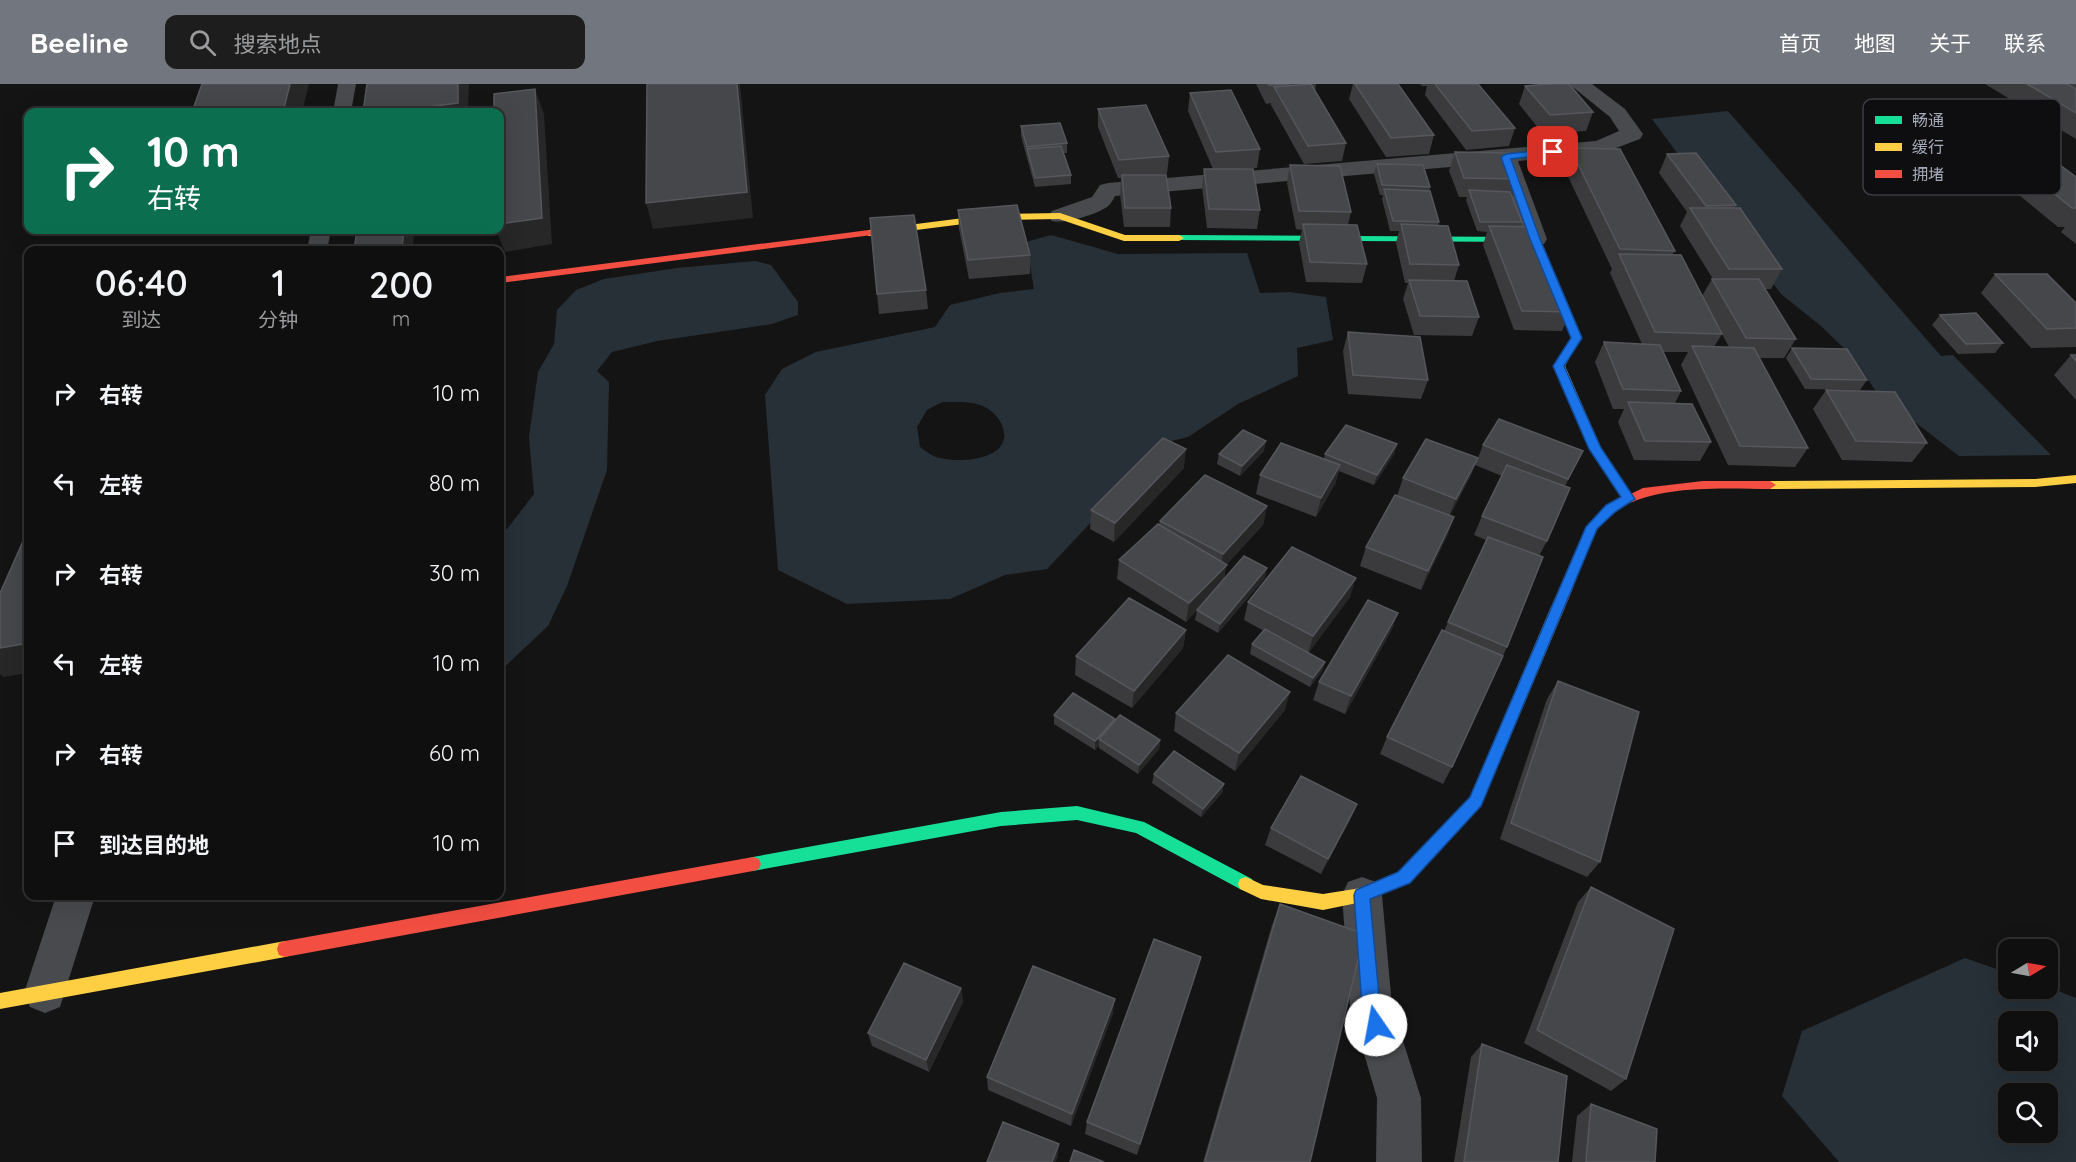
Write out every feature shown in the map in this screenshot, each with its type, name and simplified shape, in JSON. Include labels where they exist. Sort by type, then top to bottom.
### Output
[{"type":"street","points":[[504,279],[995,217],[1060,216],[1100,202],[1108,190],[1600,147],[1632,134],[1618,113],[1579,84]]},
{"type":"street","points":[[1506,157],[1535,239],[1577,338],[1559,366],[1595,449],[1629,499]]},
{"type":"street","points":[[1060,216],[1124,237],[1535,239]]},
{"type":"street","points":[[0,1001],[1001,819],[1077,813],[1138,826],[1261,892],[1323,902],[1362,895],[1404,878],[1476,801],[1592,527],[1610,508],[1643,492],[1703,485],[2035,483],[2076,479]]},
{"type":"street","points":[[1362,895],[1371,1006],[1399,1098],[1399,1162]]},
{"type":"street","points":[[45,993],[74,900]]},
{"type":"lane","points":[[343,108],[347,84]]},
{"type":"shaded area","points":[[1728,111],[1941,356],[1953,355],[2051,455],[1959,456],[1877,393],[1853,357],[1821,326],[1781,294],[1652,119]]},
{"type":"shaded area","points":[[1051,235],[1118,254],[1247,253],[1260,293],[1289,292],[1326,297],[1333,340],[1297,348],[1298,376],[1238,404],[1188,437],[1167,442],[1047,569],[1005,575],[950,599],[847,604],[778,570],[765,395],[782,369],[816,352],[935,327],[950,305],[1000,293],[1034,289],[1026,242]],"holes":[[[942,402],[971,403],[990,410],[1001,423],[1004,435],[1002,444],[986,456],[974,459],[950,460],[930,454],[920,447],[917,427],[927,410]]]},
{"type":"shaded area","points":[[755,261],[771,265],[798,302],[798,315],[772,324],[657,341],[612,352],[597,371],[609,382],[607,470],[567,586],[548,626],[504,667],[504,533],[534,494],[529,437],[538,372],[554,344],[557,310],[576,290],[604,279],[677,268]]},
{"type":"shaded area","points":[[1965,958],[1998,970],[1998,999],[2058,999],[2058,991],[2076,998],[2076,1162],[1839,1162],[1782,1096],[1802,1031]]},
{"type":"building","points":[[202,84],[290,84],[284,108],[193,108]]},
{"type":"building","points":[[367,84],[458,84],[458,103],[419,108],[364,108]]},
{"type":"building","points":[[647,84],[737,84],[747,192],[646,203]]},
{"type":"building","points":[[1311,84],[1346,143],[1308,146],[1274,87]]},
{"type":"building","points":[[1355,84],[1398,84],[1434,135],[1391,138]]},
{"type":"building","points":[[1435,84],[1478,84],[1515,128],[1472,131]]},
{"type":"building","points":[[1569,84],[1593,112],[1550,115],[1525,86]]},
{"type":"building","points":[[2027,84],[2067,84],[2076,89],[2076,113],[2061,104],[2061,99],[2052,99]]},
{"type":"building","points":[[535,89],[542,218],[504,223],[504,108],[494,108],[494,94]]},
{"type":"building","points":[[1231,90],[1260,149],[1216,152],[1190,93]]},
{"type":"building","points":[[1146,105],[1169,156],[1119,160],[1098,109]]},
{"type":"building","points":[[1060,123],[1067,143],[1027,147],[1021,126]]},
{"type":"building","points":[[1061,146],[1071,175],[1035,178],[1027,149]]},
{"type":"building","points":[[1570,148],[1620,149],[1675,251],[1620,249]]},
{"type":"building","points":[[1455,152],[1508,153],[1519,179],[1464,178]]},
{"type":"building","points":[[1696,153],[1736,205],[1706,206],[1667,154]]},
{"type":"building","points":[[1377,164],[1423,165],[1430,187],[1382,185]]},
{"type":"building","points":[[1290,165],[1340,166],[1351,212],[1299,211]]},
{"type":"building","points":[[2061,166],[2076,177],[2076,208],[2072,208],[2056,195],[2061,195]]},
{"type":"building","points":[[1204,169],[1253,169],[1260,210],[1209,209]]},
{"type":"building","points":[[1122,175],[1166,175],[1171,208],[1125,208]]},
{"type":"building","points":[[1384,189],[1430,191],[1439,222],[1393,221]]},
{"type":"building","points":[[1469,190],[1510,192],[1522,222],[1480,222]]},
{"type":"building","points":[[1017,205],[1030,255],[968,260],[958,210]]},
{"type":"building","points":[[1690,208],[1740,208],[1782,269],[1729,269]]},
{"type":"building","points":[[914,215],[926,290],[877,294],[870,218]]},
{"type":"building","points":[[1303,224],[1357,225],[1367,264],[1310,262]]},
{"type":"building","points":[[1401,224],[1448,226],[1459,265],[1410,264]]},
{"type":"building","points":[[1489,226],[1534,227],[1570,312],[1522,311]]},
{"type":"building","points":[[356,234],[404,234],[402,246],[355,246]]},
{"type":"building","points":[[1619,254],[1681,255],[1722,334],[1655,332]]},
{"type":"building","points":[[1995,274],[2047,274],[2076,303],[2076,328],[2047,329]]},
{"type":"building","points":[[1712,279],[1759,279],[1796,339],[1746,338]]},
{"type":"building","points":[[1409,280],[1467,281],[1479,317],[1420,316]]},
{"type":"building","points":[[1976,313],[2003,343],[1966,344],[1940,315]]},
{"type":"building","points":[[1348,332],[1420,337],[1428,380],[1353,375]]},
{"type":"building","points":[[1604,342],[1660,345],[1681,391],[1623,389]]},
{"type":"building","points":[[1692,346],[1754,348],[1808,448],[1740,446]]},
{"type":"building","points":[[1792,348],[1847,349],[1867,380],[1811,379]]},
{"type":"building","points":[[1826,390],[1895,392],[1927,443],[1856,441]]},
{"type":"building","points":[[1628,402],[1692,404],[1711,442],[1645,441]]},
{"type":"building","points":[[1499,419],[1583,451],[1568,479],[1483,445]]},
{"type":"building","points":[[1346,425],[1397,444],[1377,475],[1325,454]]},
{"type":"building","points":[[1243,430],[1266,441],[1242,466],[1219,454]]},
{"type":"building","points":[[1163,438],[1186,449],[1115,523],[1091,510]]},
{"type":"building","points":[[1426,439],[1478,458],[1456,499],[1403,478]]},
{"type":"building","points":[[1281,443],[1340,465],[1321,498],[1260,475]]},
{"type":"building","points":[[1507,465],[1570,488],[1547,541],[1482,516]]},
{"type":"building","points":[[1205,475],[1267,506],[1223,554],[1160,521]]},
{"type":"building","points":[[1395,495],[1454,517],[1428,571],[1366,547]]},
{"type":"building","points":[[1158,524],[1227,565],[1189,603],[1119,560]]},
{"type":"building","points":[[1488,537],[1543,557],[1507,647],[1448,622]]},
{"type":"building","points":[[24,539],[24,644],[0,648],[0,593]]},
{"type":"building","points":[[1292,547],[1356,578],[1313,636],[1248,602]]},
{"type":"building","points":[[1244,556],[1267,568],[1220,624],[1197,610]]},
{"type":"building","points":[[1129,598],[1186,630],[1134,691],[1076,656]]},
{"type":"building","points":[[1368,600],[1398,613],[1351,696],[1319,682]]},
{"type":"building","points":[[1265,629],[1325,662],[1313,678],[1252,644]]},
{"type":"building","points":[[1442,630],[1503,656],[1452,767],[1387,737]]},
{"type":"building","points":[[1228,655],[1290,692],[1239,753],[1176,713]]},
{"type":"building","points":[[1558,681],[1639,712],[1600,862],[1511,823]]},
{"type":"building","points":[[1073,693],[1115,719],[1095,741],[1054,715]]},
{"type":"building","points":[[1120,715],[1160,740],[1139,765],[1099,739]]},
{"type":"building","points":[[1174,751],[1224,784],[1203,809],[1154,774]]},
{"type":"building","points":[[1301,776],[1357,804],[1328,859],[1271,828]]},
{"type":"building","points":[[1591,887],[1674,929],[1626,1079],[1537,1030]]},
{"type":"building","points":[[1280,904],[1364,934],[1310,1162],[1208,1162],[1205,1161]]},
{"type":"building","points":[[1154,939],[1201,957],[1140,1144],[1087,1122]]},
{"type":"building","points":[[904,963],[961,988],[926,1060],[868,1033]]},
{"type":"building","points":[[1033,966],[1115,999],[1072,1114],[987,1077]]},
{"type":"building","points":[[1482,1044],[1567,1076],[1558,1162],[1464,1162]]},
{"type":"building","points":[[1591,1104],[1657,1129],[1655,1162],[1586,1162]]},
{"type":"building","points":[[1003,1122],[1059,1144],[1052,1162],[987,1162]]},
{"type":"building","points":[[1074,1150],[1104,1162],[1070,1162]]},
{"type":"traffic: fast","points":[[1179,238],[1535,239],[1577,338],[1567,353]]},
{"type":"traffic: fast","points":[[753,864],[1001,819],[1077,813],[1139,827],[1246,884]]},
{"type":"traffic: slow","points":[[869,233],[995,217],[1060,216],[1124,238],[1179,238]]},
{"type":"traffic: slow","points":[[1567,353],[1559,366],[1595,449],[1629,499]]},
{"type":"traffic: slow","points":[[1770,485],[2035,483],[2076,479]]},
{"type":"traffic: slow","points":[[1246,884],[1261,892],[1323,902],[1362,895],[1404,877],[1476,801],[1558,607]]},
{"type":"traffic: slow","points":[[0,1001],[285,949]]},
{"type":"traffic: jam","points":[[504,279],[869,233]]},
{"type":"traffic: jam","points":[[1558,607],[1592,527],[1610,509],[1643,492],[1703,485],[1770,485]]},
{"type":"traffic: jam","points":[[285,949],[753,864]]},
{"type":"route","points":[[1376,1025],[1371,1006],[1362,895],[1404,878],[1476,801],[1592,527],[1610,508],[1629,499],[1595,449],[1559,366],[1577,338],[1535,239],[1506,157],[1553,152]]}]
